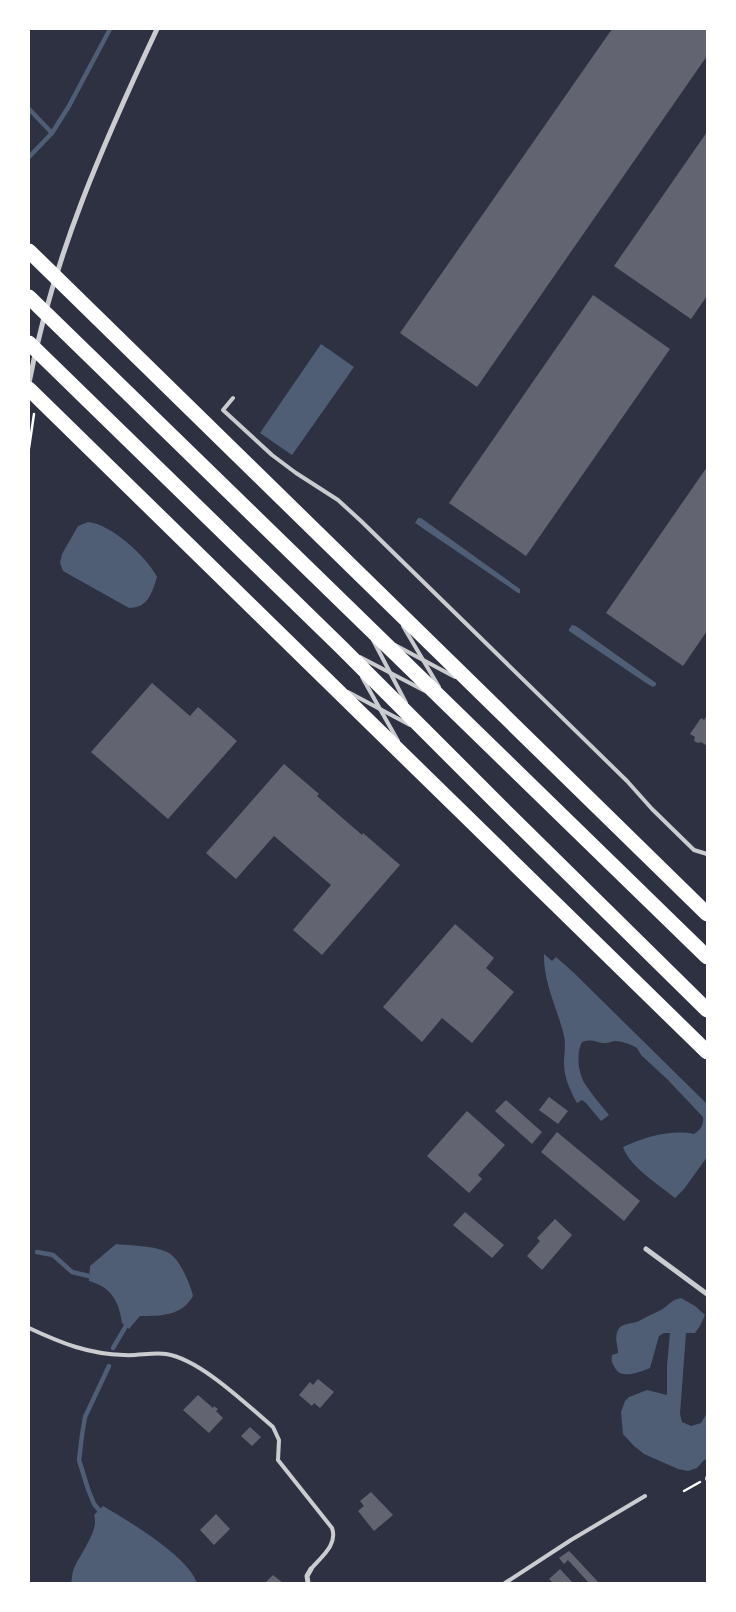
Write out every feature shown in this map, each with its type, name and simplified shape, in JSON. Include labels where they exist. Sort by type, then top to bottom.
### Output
[{"type":"highway","points":[[29,251],[707,914]]},
{"type":"highway","points":[[29,297],[707,957]]},
{"type":"highway","points":[[29,342],[345,651],[707,1010]]},
{"type":"highway","points":[[29,389],[707,1052]]},
{"type":"street","points":[[29,383],[47,304],[74,220],[98,158],[157,29]]},
{"type":"street","points":[[646,1249],[707,1294]]},
{"type":"street","points":[[308,1583],[307,1576],[311,1569]]},
{"type":"lane","points":[[233,398],[223,410],[272,455],[338,500],[361,521],[627,780],[662,819],[694,850],[707,854]]},
{"type":"lane","points":[[392,607],[447,705]]},
{"type":"lane","points":[[368,628],[475,688]]},
{"type":"lane","points":[[368,628],[416,722]]},
{"type":"lane","points":[[345,651],[390,673],[447,705]]},
{"type":"lane","points":[[345,651],[410,762]]},
{"type":"lane","points":[[326,680],[430,736]]},
{"type":"lane","points":[[29,1328],[71,1346],[104,1353],[125,1355],[166,1354],[180,1358],[199,1367],[274,1427],[279,1440],[278,1460],[332,1528],[334,1534],[333,1543],[311,1569]]},
{"type":"lane","points":[[505,1583],[571,1540],[645,1496]]},
{"type":"path","points":[[684,1491],[707,1479]]},
{"type":"water","points":[[321,344],[354,367],[292,455],[260,433]]},
{"type":"water","points":[[418,518],[421,518],[520,589],[520,593],[415,523]]},
{"type":"water","points":[[88,522],[97,524],[117,535],[137,551],[152,569],[157,577],[151,594],[141,605],[129,608],[63,571],[60,563],[62,554],[78,526]]},
{"type":"water","points":[[572,625],[656,683],[656,685],[653,687],[646,683],[569,631]]},
{"type":"water","points":[[544,954],[552,961],[556,957],[573,972],[707,1104],[707,1157],[684,1189],[675,1198],[638,1168],[626,1154],[623,1147],[640,1140],[667,1133],[694,1134],[699,1131],[703,1117],[641,1055],[637,1048],[617,1041],[608,1043],[582,1042],[579,1052],[581,1074],[585,1084],[609,1115],[601,1121],[582,1100],[577,1103],[566,1079],[564,1036],[548,985]]},
{"type":"water","points":[[116,1244],[155,1248],[167,1252],[176,1259],[193,1296],[188,1303],[183,1308],[170,1314],[140,1316],[129,1329],[122,1323],[119,1308],[113,1296],[103,1287],[89,1281],[90,1266]]},
{"type":"water","points":[[681,1298],[695,1306],[705,1315],[695,1333],[686,1333],[680,1414],[682,1422],[691,1426],[701,1423],[707,1413],[707,1459],[697,1468],[688,1471],[678,1469],[644,1454],[623,1434],[621,1412],[625,1401],[629,1397],[647,1390],[667,1395],[670,1333],[664,1333],[659,1336],[650,1368],[631,1374],[622,1374],[618,1372],[612,1363],[612,1355],[618,1353],[616,1336],[620,1328],[639,1321]]},
{"type":"water","points":[[103,1506],[141,1529],[170,1550],[191,1573],[197,1583],[71,1583],[73,1571],[94,1528],[94,1515]]},
{"type":"building","points":[[612,29],[707,29],[707,56],[477,387],[400,333]]},
{"type":"building","points":[[707,132],[707,296],[691,319],[614,266]]},
{"type":"building","points":[[593,295],[670,349],[526,556],[449,503]]},
{"type":"building","points":[[707,467],[707,631],[683,666],[606,613]]},
{"type":"building","points":[[152,683],[190,716],[198,707],[237,741],[168,819],[91,752]]},
{"type":"building","points":[[707,715],[707,746],[701,742],[694,741],[695,737],[690,734],[701,718],[704,720]]},
{"type":"building","points":[[284,764],[319,794],[317,796],[400,865],[322,955],[293,930],[331,885],[274,836],[236,879],[206,853]]},
{"type":"building","points":[[455,924],[494,958],[486,968],[514,992],[472,1043],[442,1018],[422,1042],[383,1007]]},
{"type":"building","points":[[549,1097],[568,1111],[558,1124],[539,1110]]},
{"type":"building","points":[[506,1100],[542,1132],[532,1144],[495,1111]]},
{"type":"building","points":[[467,1111],[505,1145],[478,1175],[482,1179],[469,1193],[427,1156]]},
{"type":"building","points":[[557,1132],[640,1201],[624,1221],[541,1152]]},
{"type":"building","points":[[465,1212],[504,1245],[492,1258],[453,1225]]},
{"type":"building","points":[[555,1219],[572,1235],[542,1270],[527,1256],[540,1241],[537,1238]]},
{"type":"building","points":[[318,1379],[334,1392],[320,1408],[314,1403],[312,1406],[299,1395],[310,1382],[313,1385]]},
{"type":"building","points":[[198,1395],[213,1408],[214,1406],[218,1409],[216,1411],[223,1418],[209,1433],[183,1410]]},
{"type":"building","points":[[250,1427],[261,1437],[252,1446],[241,1436]]},
{"type":"building","points":[[371,1492],[393,1515],[374,1531],[358,1511],[364,1506],[360,1501]]},
{"type":"building","points":[[216,1514],[230,1529],[214,1545],[200,1530]]},
{"type":"building","points":[[569,1551],[599,1583],[589,1583],[568,1560],[564,1564],[559,1558]]},
{"type":"building","points":[[560,1569],[573,1583],[553,1583],[549,1579]]},
{"type":"building","points":[[273,1575],[283,1583],[265,1583]]},
{"type":"waterway","points":[[29,157],[52,133],[69,106],[110,29]]},
{"type":"waterway","points":[[29,109],[52,133]]},
{"type":"waterway","points":[[37,1252],[53,1255],[72,1272],[89,1276]]},
{"type":"waterway","points":[[113,1348],[126,1326]]},
{"type":"waterway","points":[[99,1510],[94,1504],[79,1460],[85,1417],[109,1366]]}]
